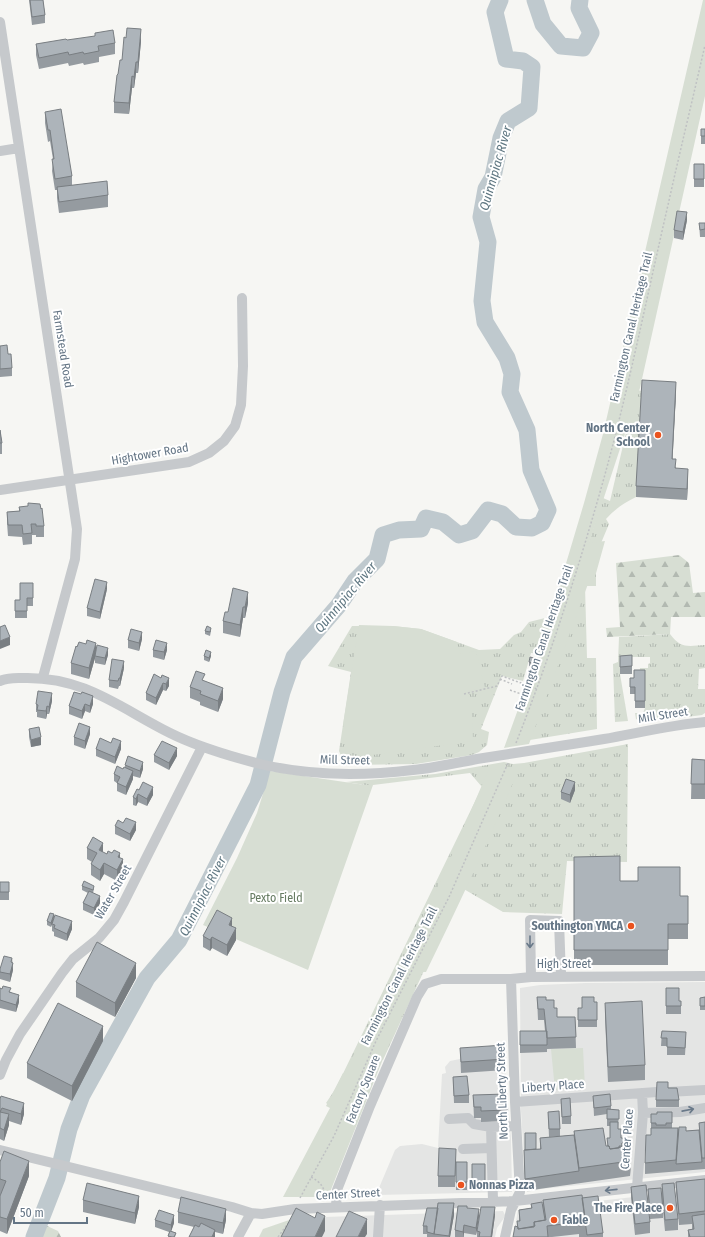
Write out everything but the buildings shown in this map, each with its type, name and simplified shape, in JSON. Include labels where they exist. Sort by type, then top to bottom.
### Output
[{"type":"street","name":"Farmstead Road","points":[[0,22],[77,529],[75,559],[43,677]]},
{"type":"street","points":[[0,151],[19,148]]},
{"type":"street","name":"Hightower Road","points":[[0,490],[189,462],[209,453],[224,442],[235,426],[241,405],[243,366],[242,298]]},
{"type":"street","name":"Mill Street","points":[[0,681],[6,678],[43,677],[84,687],[202,747],[258,764],[329,774],[370,774],[414,770],[604,739],[678,724],[705,722]]},
{"type":"street","name":"Water Street","points":[[0,1075],[3,1060],[62,973],[73,959],[100,938],[114,920],[202,747]]},
{"type":"street","points":[[531,977],[530,920],[560,921],[561,977]]},
{"type":"street","name":"High Street","points":[[425,984],[441,979],[511,980],[531,977],[705,976]]},
{"type":"street","name":"North Liberty Street","points":[[505,1237],[510,1210],[520,1192],[514,1102],[511,980]]},
{"type":"street","name":"Factory Square","points":[[336,1208],[337,1190],[370,1106],[417,997],[425,984]]},
{"type":"street","points":[[668,1092],[705,1090]]},
{"type":"street","name":"Liberty Place","points":[[514,1102],[658,1092]]},
{"type":"street","name":"Center Place","points":[[637,1187],[643,1113],[642,1093]]},
{"type":"street","points":[[643,1113],[680,1112],[705,1108]]},
{"type":"street","points":[[449,1119],[468,1118],[474,1124],[491,1127],[516,1126]]},
{"type":"street","points":[[491,1127],[493,1201]]},
{"type":"street","points":[[463,1149],[491,1148]]},
{"type":"street","name":"Center Street","points":[[0,1150],[251,1213],[262,1214],[295,1209],[515,1201],[705,1180]]},
{"type":"street","points":[[378,1237],[380,1205]]},
{"type":"street","points":[[238,1237],[251,1213]]},
{"type":"path","name":"Farmington Canal Heritage Trail","points":[[515,746],[537,689],[576,574],[604,477],[641,326],[679,152],[705,45]]},
{"type":"path","points":[[464,694],[497,686],[502,676],[537,689]]},
{"type":"path","points":[[500,679],[512,684]]},
{"type":"path","points":[[510,690],[524,695],[527,685]]},
{"type":"path","name":"Farmington Canal Heritage Trail","points":[[306,1198],[301,1196],[334,1136],[376,1041],[449,897],[508,762]]},
{"type":"path","points":[[311,1178],[322,1184],[324,1188],[325,1196],[320,1198]]},
{"type":"path","points":[[278,1237],[291,1217]]},
{"type":"shaded area","points":[[705,982],[705,1172],[541,1189],[527,1192],[521,1111],[520,988],[540,985],[586,983]]},
{"type":"shaded area","points":[[504,1056],[511,1138],[512,1192],[376,1195],[395,1150],[400,1146],[422,1144],[438,1148],[442,1074],[446,1073],[445,1067],[450,1061]]},
{"type":"shaded area","points":[[705,1189],[705,1237],[513,1237],[518,1210]]},
{"type":"shaded area","points":[[503,1211],[505,1215],[497,1228],[495,1237],[285,1237],[295,1218]]},
{"type":"green space","points":[[703,0],[705,0],[705,96],[640,388],[589,543],[605,541],[593,584],[588,584],[529,744],[504,748],[562,588],[559,587],[603,434]]},
{"type":"green space","points":[[636,390],[642,391],[636,497],[620,506],[606,519],[609,524],[596,555],[596,586],[585,586],[587,658],[596,658],[597,729],[530,740],[528,732],[603,498],[610,501]]},
{"type":"green space","points":[[569,555],[547,654],[531,653],[523,681],[502,676],[481,729],[489,732],[487,745],[479,752],[472,755],[416,764],[350,765],[343,760],[339,751],[351,672],[328,666],[352,626],[393,626],[421,629],[479,650],[500,649],[514,635],[521,632],[529,622],[549,617],[555,604]]},
{"type":"green space","points":[[679,555],[689,563],[693,593],[705,592],[705,617],[671,617],[670,634],[607,637],[606,628],[620,627],[616,563]]},
{"type":"green space","points":[[359,625],[421,629],[457,642],[460,654],[476,651],[485,688],[468,691],[472,714],[473,741],[372,755],[361,754],[345,738],[343,725]]},
{"type":"green space","points":[[670,634],[674,639],[685,646],[705,645],[705,668],[699,669],[698,689],[705,689],[705,713],[702,715],[640,723],[636,719],[635,713],[643,713],[645,708],[645,678],[639,678],[640,668],[648,668],[650,657],[621,657],[620,674],[628,721],[615,722],[613,664],[618,662],[619,637]]},
{"type":"green space","points":[[628,744],[627,862],[567,861],[562,914],[503,912],[462,888],[383,1060],[376,1058],[337,1111],[326,1103],[336,1088],[482,787],[470,773],[373,785],[346,782],[435,774],[504,762],[513,764],[524,763]]},
{"type":"green space","points":[[520,766],[451,921],[426,972],[421,972],[383,1059],[328,1197],[283,1197],[330,1108],[326,1106],[400,969],[432,902],[488,771]]},
{"type":"green space","name":"Pexto Field","points":[[270,771],[373,785],[308,970],[203,925],[237,858],[257,813]]},
{"type":"green space","points":[[583,1048],[585,1088],[555,1090],[551,1049]]},
{"type":"green space","points":[[50,1174],[64,1176],[45,1225],[58,1231],[61,1237],[29,1237]]},
{"type":"green space","points":[[295,1218],[285,1237],[259,1237],[263,1229]]},
{"type":"waterway","name":"Quinnipiac River","points":[[34,1237],[57,1178],[69,1129],[82,1095],[147,978],[179,940],[258,785],[282,692],[294,657],[339,605],[355,581],[377,559],[383,535],[399,530],[421,529],[426,518],[443,522],[459,535],[472,531],[488,510],[502,514],[516,527],[532,528],[542,523],[548,510],[531,470],[527,430],[510,392],[512,374],[507,358],[485,322],[482,301],[488,242],[481,217],[486,189],[493,177],[501,138],[508,121],[529,108],[532,67],[523,61],[506,59],[495,12],[500,0]]},
{"type":"waterway","name":"Quinnipiac River","points":[[535,0],[543,24],[561,46],[583,48],[591,33],[579,8],[580,0]]},
{"type":"place","name":"North Center School","points":[[658,435]]},
{"type":"place","name":"Southington YMCA","points":[[631,926]]},
{"type":"place","name":"Nonnas Pizza","points":[[461,1185]]},
{"type":"place","name":"The Fire Place","points":[[670,1208]]},
{"type":"place","name":"Fable","points":[[554,1220]]}]
